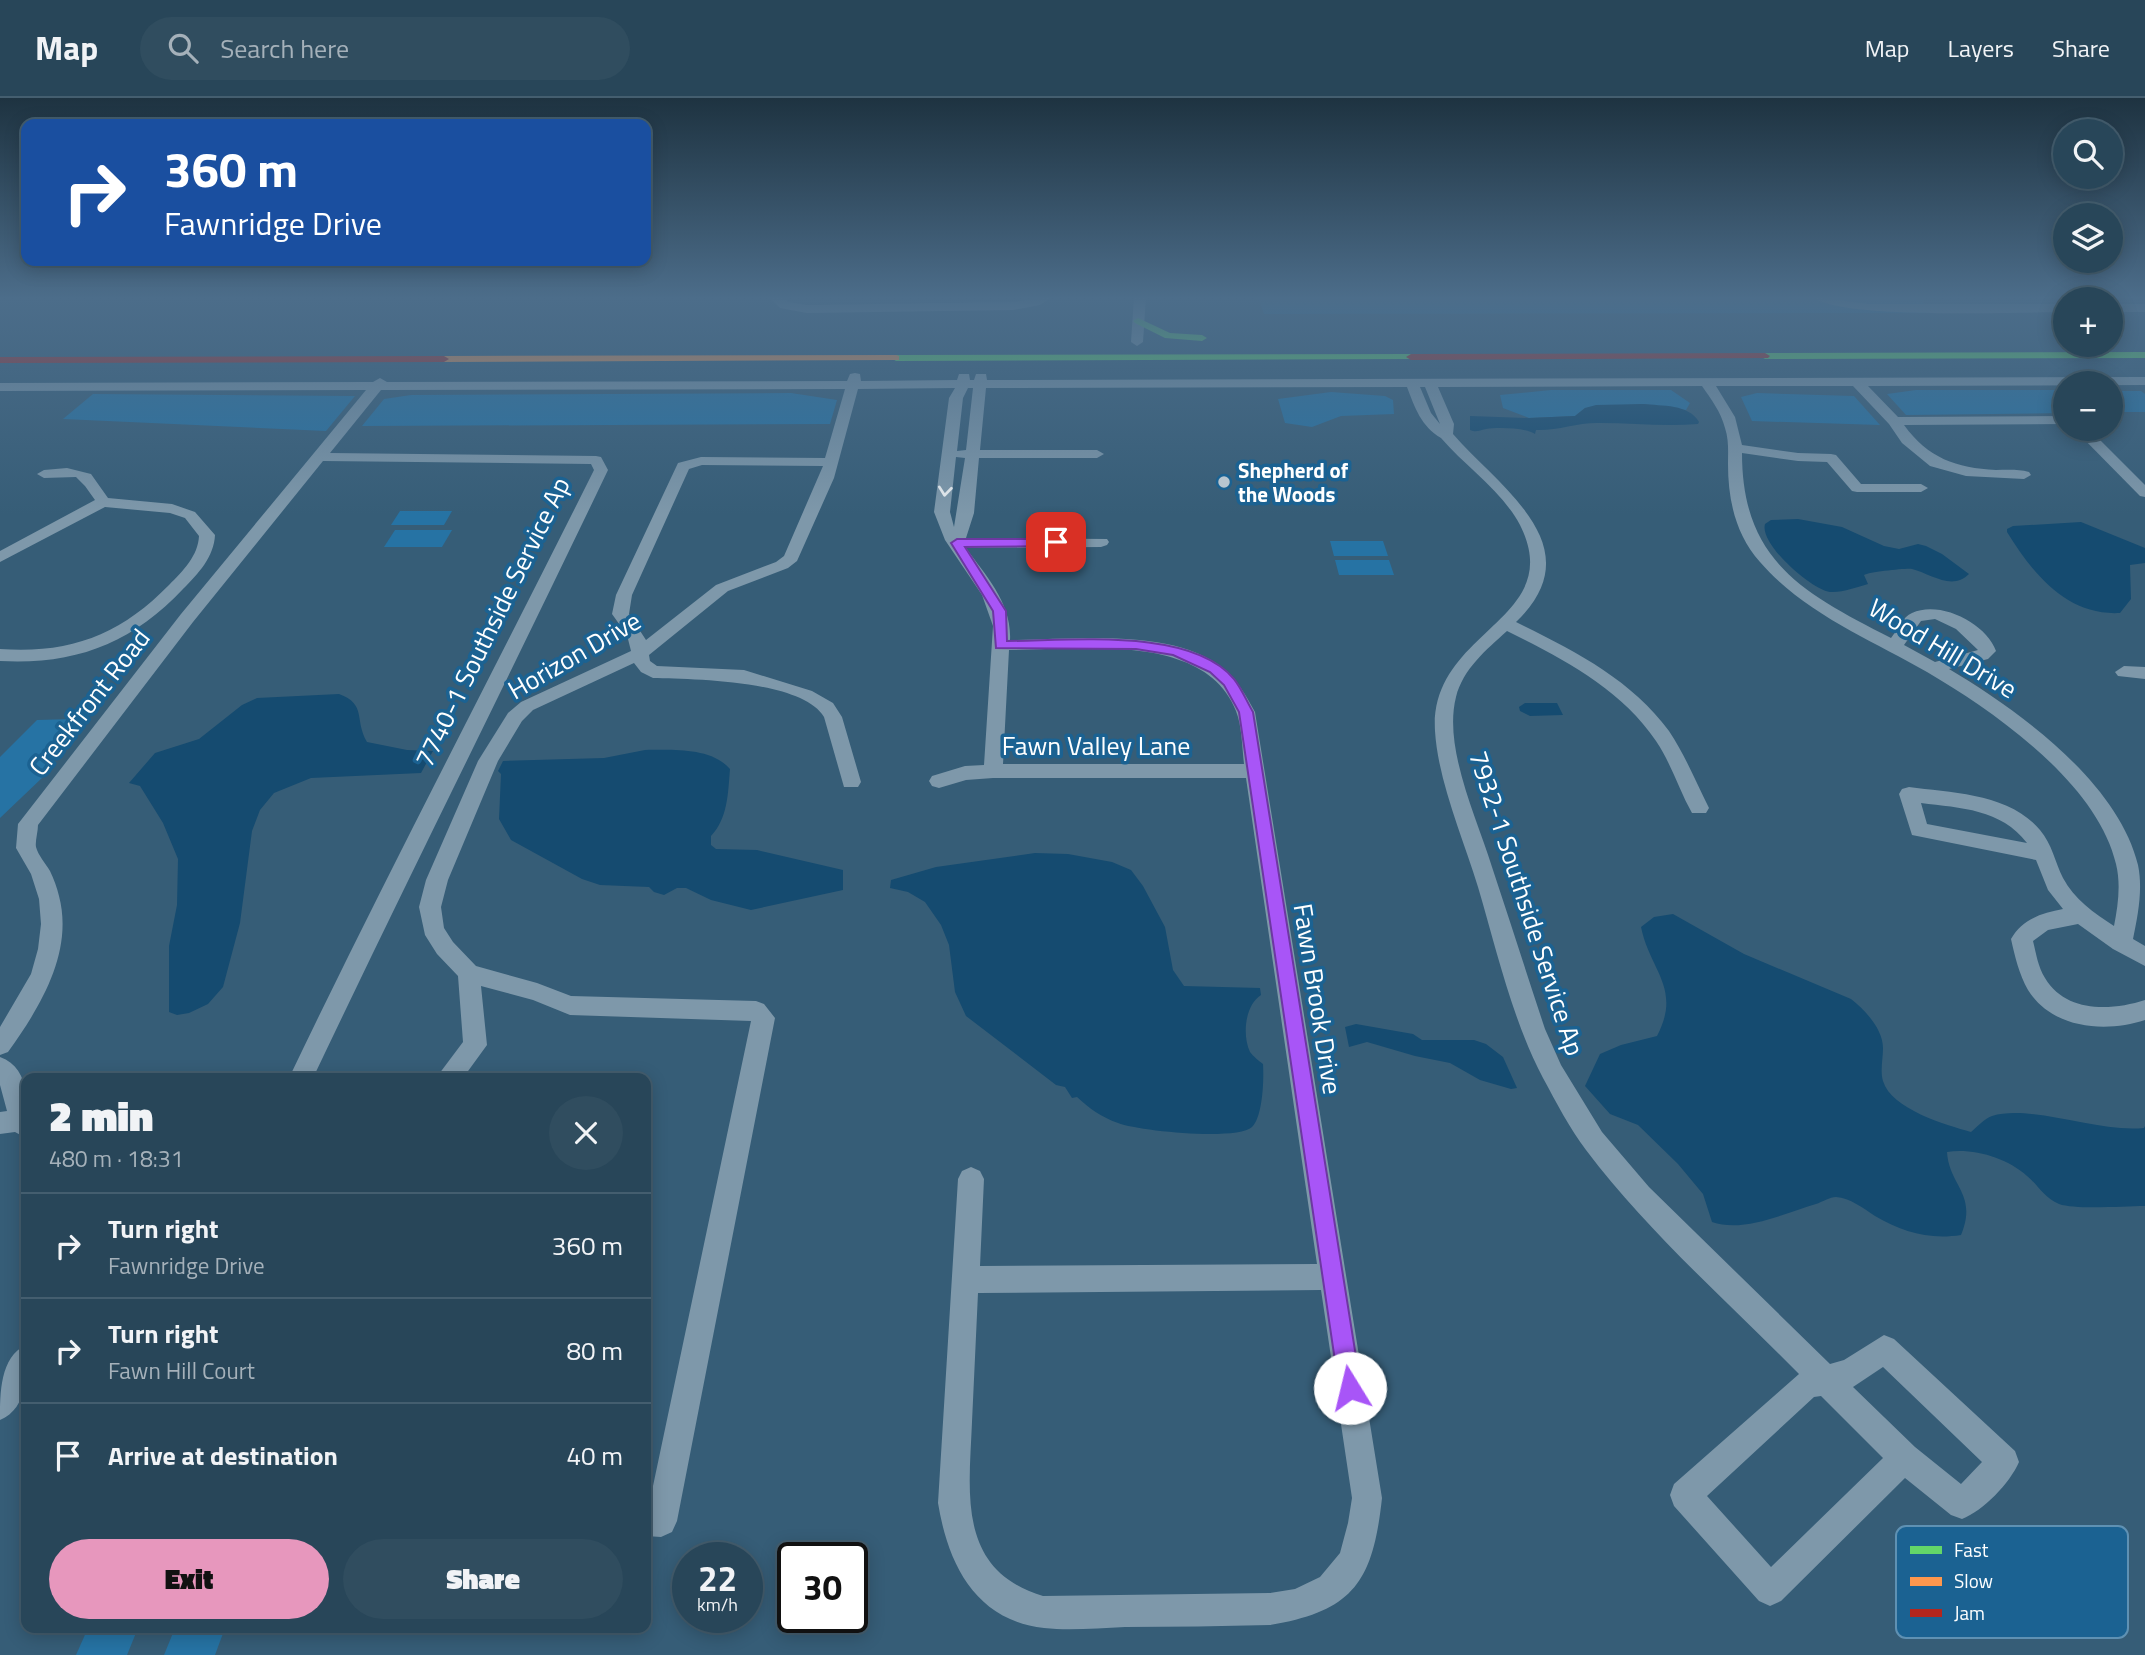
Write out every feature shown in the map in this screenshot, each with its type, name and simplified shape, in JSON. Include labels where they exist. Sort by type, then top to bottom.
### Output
[{"type":"highway","points":[[595,386],[627,378],[640,370]]},
{"type":"highway","points":[[664,370],[709,376]]},
{"type":"highway","points":[[2000,382],[2003,374],[2015,372],[2145,372]]},
{"type":"street","points":[[3,390],[709,376],[853,382]]},
{"type":"street","points":[[379,383],[595,386],[964,381],[1151,384],[2145,381]]},
{"type":"street","points":[[964,381],[956,398],[942,512],[944,526],[1000,611],[1001,645],[993,771]]},
{"type":"street","points":[[957,543],[966,513],[980,381]]},
{"type":"street","name":"Horizon Drive","points":[[469,973],[444,948],[433,929],[430,907],[437,880],[488,761],[515,717],[527,706],[639,654],[722,588],[782,565],[791,558],[831,463],[853,382]]},
{"type":"street","name":"Wood Hill Drive","points":[[1706,382],[1731,424],[1735,448],[1737,503],[1757,549],[1801,592],[1842,620],[1933,668],[2016,722],[2071,774],[2090,797],[2124,855],[2129,878],[2129,907],[2121,943]]},
{"type":"street","points":[[1857,382],[1929,460],[1948,470],[1962,473],[2024,475]]},
{"type":"street","points":[[317,457],[379,383]]},
{"type":"street","points":[[1412,383],[1425,416],[1433,428],[1446,435]]},
{"type":"street","name":"7932-1 Southside Service Ap","points":[[1430,383],[1447,424],[1446,435],[1521,514],[1535,543],[1538,559],[1532,592],[1523,608],[1469,657],[1457,673],[1445,705],[1443,724],[1451,768],[1533,1029],[1552,1071],[1573,1110],[1614,1168],[1904,1458],[1962,1504],[2004,1462],[1884,1349],[1851,1373],[1826,1379]]},
{"type":"street","points":[[1894,421],[2053,420]]},
{"type":"street","points":[[2093,441],[2145,493]]},
{"type":"street","points":[[1735,448],[1798,457],[1830,458],[1857,488],[1921,488]]},
{"type":"street","points":[[948,454],[1097,454]]},
{"type":"street","name":"Creekfront Road","points":[[0,1045],[23,1015],[39,984],[51,947],[51,907],[39,866],[26,848],[28,824],[187,618],[317,457]]},
{"type":"street","name":"7740-1 Southside Service Ap","points":[[304,1073],[409,854],[499,680],[601,470],[596,460],[317,457]]},
{"type":"street","points":[[831,463],[701,461],[683,466],[664,502],[624,595],[620,614],[637,638],[643,666],[653,672],[756,678],[806,695],[827,707],[851,782]]},
{"type":"street","points":[[44,474],[80,472],[87,475],[103,502]]},
{"type":"street","points":[[0,557],[103,502],[172,509],[190,515],[207,535],[205,552],[163,603],[128,629],[86,646],[46,656],[0,655]]},
{"type":"street","points":[[957,543],[1101,542]]},
{"type":"street","points":[[1894,647],[1915,617],[1936,612],[1946,616],[1985,645],[1987,651],[1982,655],[1933,668]]},
{"type":"street","points":[[1507,624],[1569,656],[1622,692],[1663,737],[1699,808]]},
{"type":"street","name":"Fawn Brook Drive","points":[[966,1280],[953,1503],[958,1532],[981,1577],[1010,1601],[1043,1612],[1270,1609],[1299,1606],[1324,1596],[1341,1581],[1354,1562],[1363,1535],[1367,1498],[1246,712],[1239,696],[1215,669],[1177,651],[1136,645],[1001,645]]},
{"type":"street","points":[[2124,672],[2145,673]]},
{"type":"street","name":"Fawn Valley Lane","points":[[939,781],[965,773],[993,771],[1255,771]]},
{"type":"street","points":[[2044,854],[1919,830],[1909,794],[1999,809],[2029,828],[2044,854],[2054,884],[2063,897],[2081,915],[2145,957]]},
{"type":"street","points":[[2081,915],[2045,922],[2029,929],[2022,939],[2032,976],[2040,989],[2050,1000],[2068,1011],[2092,1017],[2116,1017],[2145,1010]]},
{"type":"street","points":[[452,1073],[475,1045],[469,973],[537,992],[570,1005],[756,1011],[762,1018],[661,1521],[651,1521]]},
{"type":"street","points":[[0,1067],[14,1084],[16,1123]]},
{"type":"street","points":[[971,1179],[966,1280],[1332,1277]]},
{"type":"street","points":[[0,1405],[21,1368]]},
{"type":"street","points":[[1826,1379],[1806,1385],[1685,1495],[1770,1590],[1904,1458]]},
{"type":"shaded area","points":[[1551,390],[1671,390],[1690,403],[1686,410],[1643,404],[1585,408],[1575,416],[1529,418],[1503,408],[1500,395]]},
{"type":"shaded area","points":[[1916,390],[2053,390],[2053,413],[1906,415],[1887,394]]},
{"type":"shaded area","points":[[2123,391],[2141,391],[2145,394],[2145,412],[2123,412]]},
{"type":"shaded area","points":[[1331,392],[1385,396],[1393,400],[1394,414],[1341,416],[1312,427],[1285,423],[1278,399]]},
{"type":"shaded area","points":[[791,393],[837,400],[830,424],[362,426],[384,399],[411,395]]},
{"type":"shaded area","points":[[1757,393],[1854,396],[1880,425],[1752,421],[1741,397]]},
{"type":"shaded area","points":[[93,394],[355,396],[326,431],[63,419]]},
{"type":"shaded area","points":[[1643,404],[1682,409],[1695,416],[1699,422],[1673,425],[1592,423],[1536,430],[1535,434],[1512,428],[1470,430],[1470,416],[1575,416],[1585,408],[1596,405]]},
{"type":"shaded area","points":[[400,511],[452,511],[444,525],[391,525]]},
{"type":"shaded area","points":[[1798,519],[1842,527],[1884,546],[1899,549],[1918,544],[1926,546],[1969,574],[1962,579],[1949,581],[1912,569],[1903,569],[1864,575],[1868,584],[1830,592],[1811,583],[1788,565],[1765,533],[1765,524],[1771,520]]},
{"type":"shaded area","points":[[2081,522],[2145,548],[2145,563],[2130,565],[2131,599],[2120,613],[2084,608],[2068,600],[2040,577],[2007,532],[2007,529],[2013,526]]},
{"type":"shaded area","points":[[395,530],[452,530],[442,547],[384,547]]},
{"type":"shaded area","points":[[1330,541],[1383,541],[1388,556],[1334,556]]},
{"type":"shaded area","points":[[1335,560],[1389,560],[1394,575],[1339,575]]},
{"type":"shaded area","points":[[339,694],[348,698],[357,708],[367,742],[407,750],[433,751],[421,773],[311,778],[274,793],[260,810],[252,831],[240,923],[223,987],[208,1004],[189,1013],[177,1015],[169,1012],[169,946],[177,905],[178,859],[163,823],[140,786],[129,783],[155,753],[199,739],[242,705],[257,698]]},
{"type":"shaded area","points":[[1525,703],[1557,703],[1563,715],[1530,716],[1520,711],[1519,707]]},
{"type":"shaded area","points":[[74,719],[43,777],[0,818],[0,757],[37,720]]},
{"type":"shaded area","points":[[645,750],[702,753],[722,762],[730,769],[724,813],[711,836],[711,845],[716,849],[757,850],[843,870],[843,890],[751,910],[711,900],[686,888],[677,888],[664,895],[649,887],[600,885],[582,879],[511,840],[499,819],[501,774],[498,771],[503,761],[604,758]]},
{"type":"shaded area","points":[[1035,853],[1068,854],[1112,862],[1131,870],[1143,886],[1165,927],[1173,970],[1184,986],[1260,988],[1261,995],[1251,1006],[1246,1021],[1250,1052],[1263,1064],[1261,1106],[1252,1127],[1243,1131],[1208,1134],[1145,1129],[1112,1121],[1077,1097],[1072,1098],[1065,1087],[1056,1085],[966,1016],[955,992],[949,945],[941,925],[925,902],[908,892],[890,888],[891,880],[936,867]]},
{"type":"shaded area","points":[[1673,914],[1744,954],[1851,999],[1867,1014],[1880,1034],[1883,1048],[1882,1077],[1888,1091],[1908,1108],[1921,1114],[1971,1132],[1989,1117],[2008,1113],[2045,1116],[2106,1127],[2145,1126],[2145,1206],[2088,1207],[2059,1204],[2010,1164],[1979,1153],[1957,1151],[1947,1152],[1952,1174],[1965,1200],[1965,1221],[1961,1235],[1927,1235],[1906,1230],[1885,1222],[1851,1201],[1836,1197],[1751,1224],[1724,1225],[1712,1222],[1703,1194],[1678,1164],[1638,1125],[1610,1114],[1585,1086],[1600,1054],[1621,1045],[1657,1036],[1664,1019],[1665,992],[1641,927],[1654,917]]},
{"type":"shaded area","points":[[1356,1024],[1413,1034],[1422,1040],[1474,1040],[1486,1044],[1503,1057],[1517,1088],[1511,1089],[1480,1080],[1450,1063],[1367,1042],[1349,1047],[1345,1027]]},
{"type":"shaded area","points":[[86,1633],[136,1633],[127,1655],[76,1655]]},
{"type":"shaded area","points":[[173,1633],[223,1633],[215,1655],[164,1655]]},
{"type":"place","name":"Shepherd of the Woods","points":[[1224,482]]},
{"type":"route","points":[[1056,542],[957,543],[1000,611],[1001,645],[1136,645],[1177,651],[1215,669],[1229,682],[1246,712],[1350,1388]]}]
